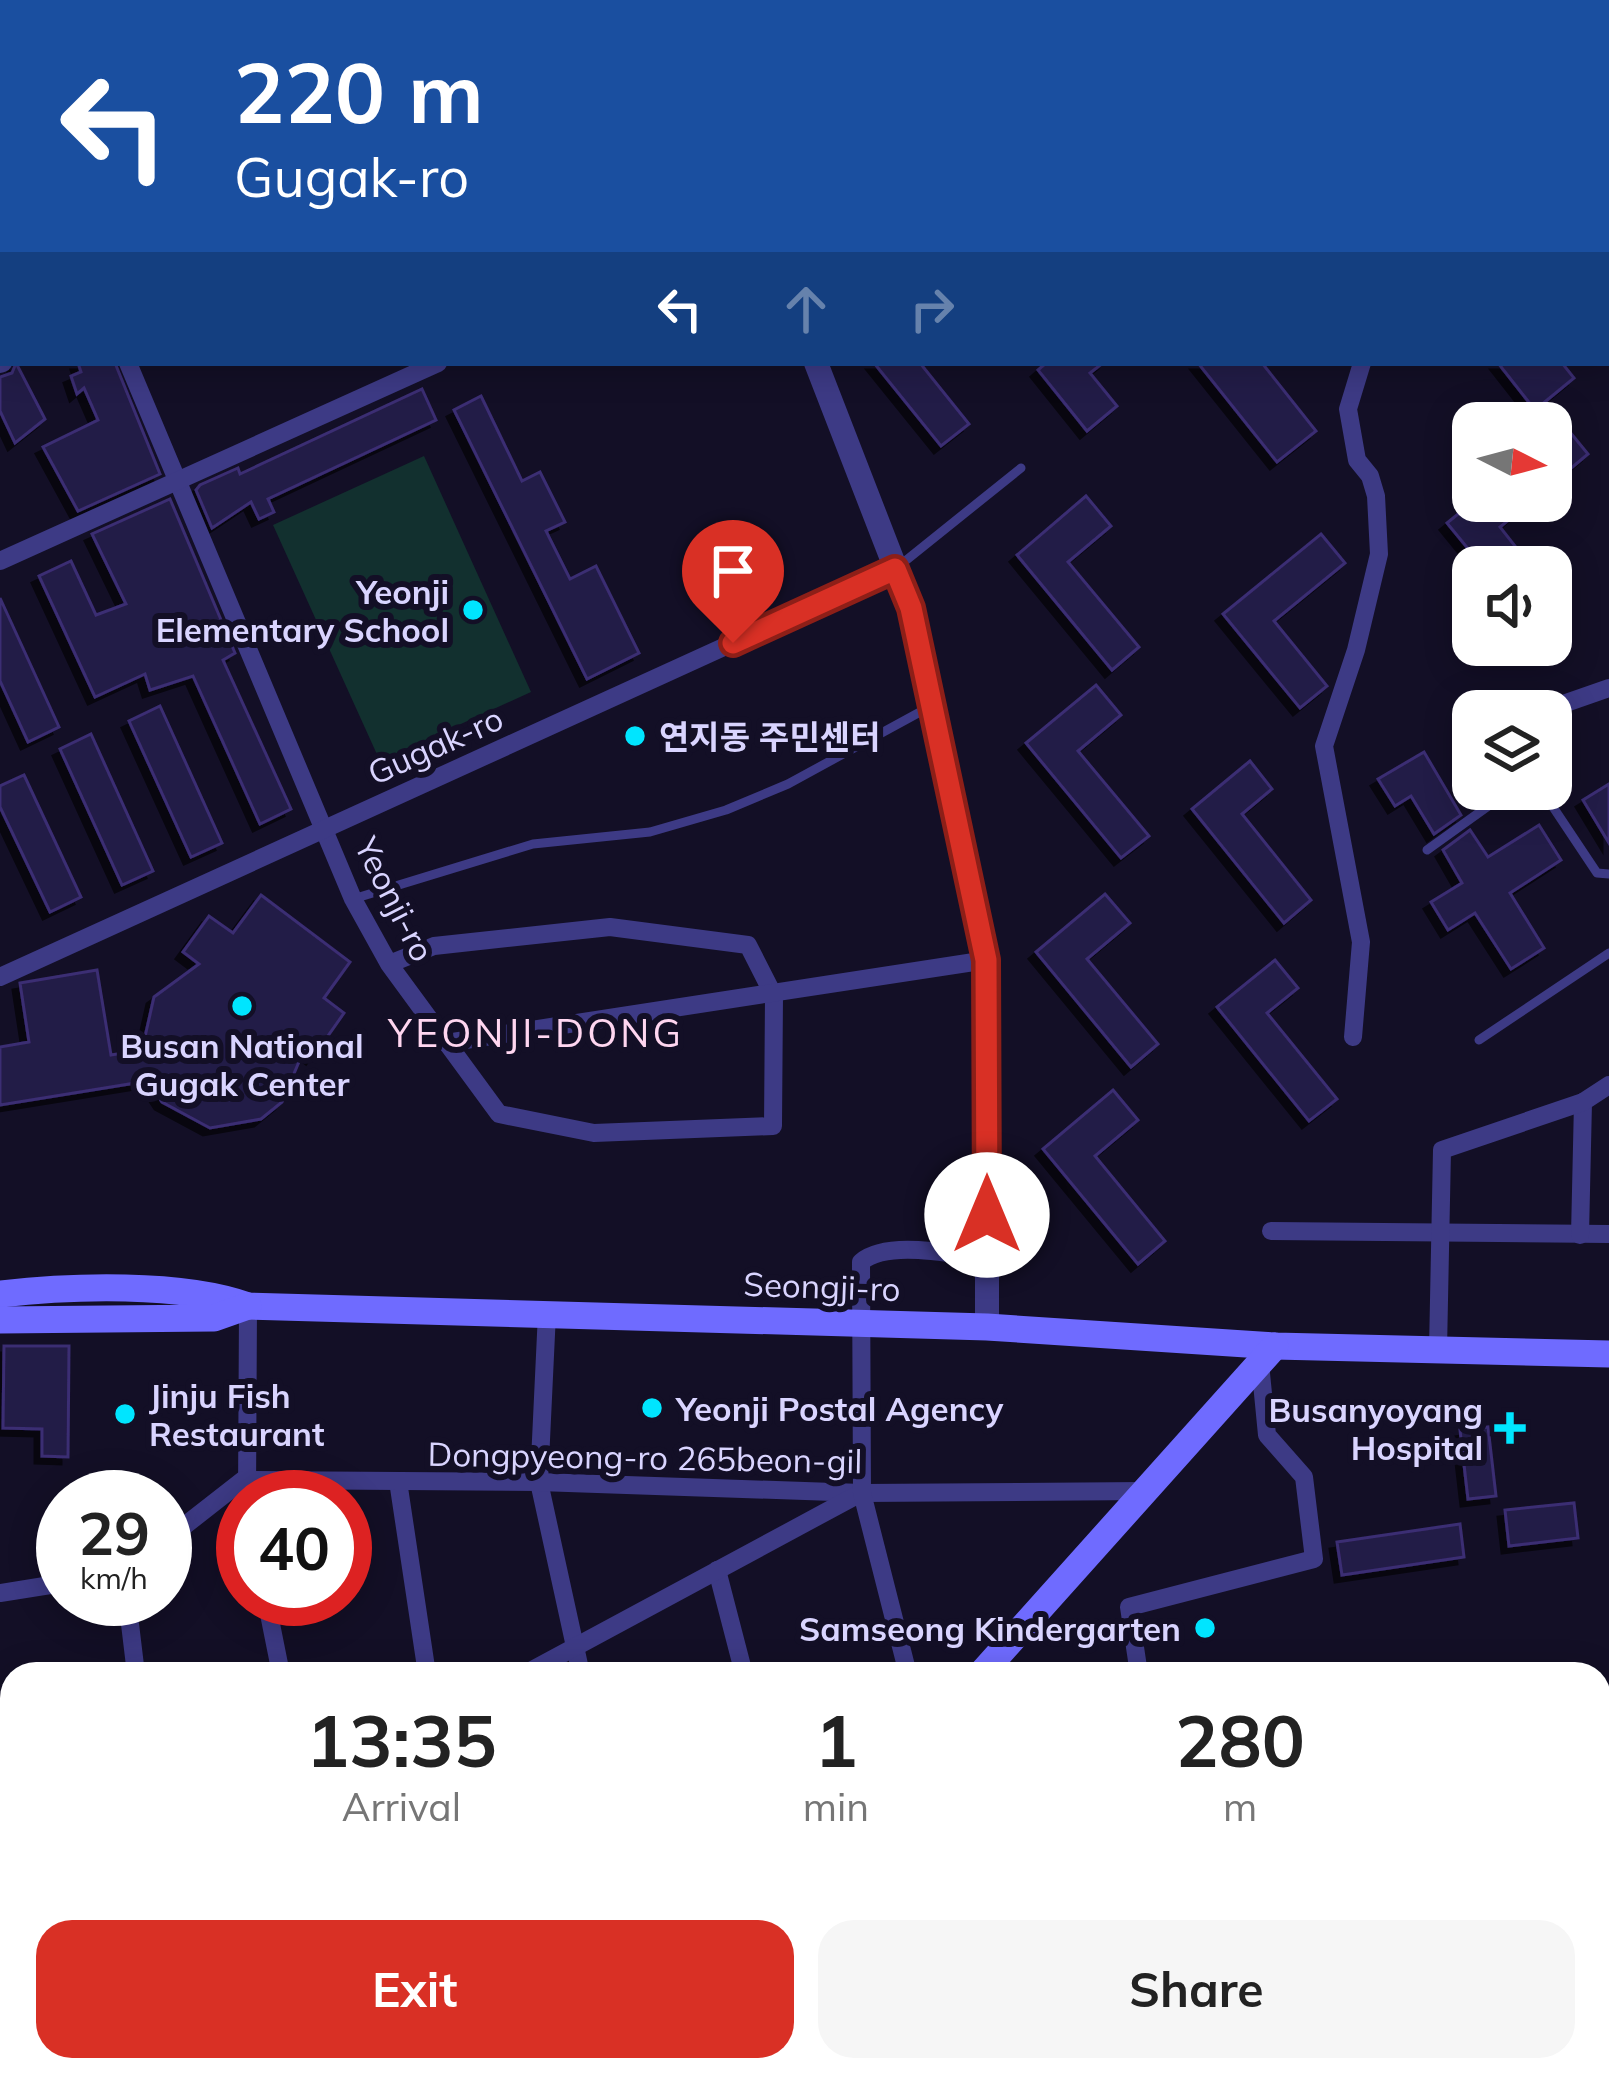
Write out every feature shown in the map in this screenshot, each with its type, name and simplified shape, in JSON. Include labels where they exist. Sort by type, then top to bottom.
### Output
[{"type":"main road","name":"Seongji-ro","points":[[0,1280],[43,1289]]},
{"type":"main road","name":"Seongji-ro","points":[[0,1294],[43,1289],[217,1295],[248,1306],[987,1327],[1268,1354],[1438,1350],[1609,1354]]},
{"type":"main road","name":"Seongji-ro","points":[[0,1320],[214,1318],[248,1306]]},
{"type":"main road","points":[[992,1662],[1268,1354]]},
{"type":"street","name":"Yeonji-ro","points":[[129,366],[180,477],[353,899],[389,964],[499,1114],[594,1133],[773,1126],[774,996]]},
{"type":"street","points":[[0,561],[431,366]]},
{"type":"street","points":[[817,366],[911,608],[986,960],[987,1327]]},
{"type":"street","points":[[1353,1037],[1361,942],[1324,746],[1356,650],[1378,554],[1376,496],[1370,476],[1357,460],[1348,409],[1361,366]]},
{"type":"street","name":"Gugak-ro","points":[[0,977],[895,569]]},
{"type":"street","points":[[1572,701],[1609,688]]},
{"type":"street","points":[[389,964],[434,946],[610,927],[748,945],[774,996]]},
{"type":"street","points":[[446,1043],[986,960]]},
{"type":"street","points":[[1438,1350],[1442,1150],[1583,1102],[1609,1085]]},
{"type":"street","points":[[1580,1235],[1583,1102]]},
{"type":"street","points":[[1271,1231],[1609,1234]]},
{"type":"street","points":[[905,1662],[862,1493],[860,1271],[868,1256],[901,1251],[987,1258]]},
{"type":"street","points":[[245,1470],[248,1306]]},
{"type":"street","points":[[547,1313],[539,1482],[578,1662]]},
{"type":"street","points":[[1137,1662],[1129,1607],[1314,1559],[1304,1477],[1267,1435],[1268,1354]]},
{"type":"street","points":[[398,1480],[426,1662]]},
{"type":"street","name":"Dongpyeong-ro 265beon-gil","points":[[372,1482],[862,1493],[1145,1491]]},
{"type":"street","points":[[546,1662],[862,1493]]},
{"type":"street","points":[[717,1570],[740,1662]]},
{"type":"street","points":[[0,1593],[36,1587]]},
{"type":"street","points":[[130,1626],[135,1662]]},
{"type":"street","points":[[271,1626],[279,1662]]},
{"type":"lane","points":[[895,569],[1021,468]]},
{"type":"lane","points":[[353,899],[533,844],[650,832],[726,810],[788,784],[932,706]]},
{"type":"lane","points":[[1426,850],[1482,810]]},
{"type":"lane","points":[[1555,810],[1597,872],[1609,874]]},
{"type":"lane","points":[[1479,1040],[1609,953]]},
{"type":"green space","points":[[424,456],[531,692],[380,761],[273,525]]},
{"type":"building","points":[[18,366],[45,419],[15,443],[0,411],[0,377]]},
{"type":"building","points":[[79,366],[116,366],[160,474],[78,511],[43,447],[98,420],[84,388],[77,394],[71,376],[81,372]]},
{"type":"building","points":[[876,366],[922,366],[969,424],[941,446]]},
{"type":"building","points":[[1043,366],[1099,366],[1090,373],[1117,406],[1087,431],[1038,370]]},
{"type":"building","points":[[1200,366],[1264,366],[1316,431],[1277,462]]},
{"type":"building","points":[[1500,366],[1564,366],[1574,378],[1545,402],[1529,402]]},
{"type":"building","points":[[422,389],[436,420],[268,499],[274,512],[259,519],[251,502],[212,528],[196,490],[200,485],[238,468],[240,474]]},
{"type":"building","points":[[481,396],[522,481],[540,472],[565,522],[546,531],[570,579],[596,566],[639,653],[587,679],[454,410]]},
{"type":"building","points":[[1572,435],[1588,454],[1572,467]]},
{"type":"building","points":[[1086,496],[1111,526],[1068,562],[1139,647],[1112,670],[1017,555]]},
{"type":"building","points":[[170,499],[235,653],[223,660],[291,809],[260,824],[193,676],[150,690],[145,674],[95,697],[39,576],[71,561],[96,615],[126,604],[92,534]]},
{"type":"building","points":[[1452,519],[1506,522],[1500,527],[1515,546],[1466,546],[1447,523]]},
{"type":"building","points":[[1321,534],[1345,563],[1274,621],[1327,686],[1300,708],[1223,614]]},
{"type":"building","points":[[0,598],[59,727],[28,742],[0,681]]},
{"type":"building","points":[[1096,685],[1121,715],[1078,751],[1149,836],[1121,858],[1026,743]]},
{"type":"building","points":[[160,706],[222,843],[191,857],[129,721]]},
{"type":"building","points":[[91,734],[153,871],[122,885],[60,749]]},
{"type":"building","points":[[1424,752],[1452,800],[1452,810],[1461,815],[1434,834],[1411,796],[1395,806],[1378,779]]},
{"type":"building","points":[[1250,761],[1272,789],[1242,814],[1311,900],[1284,923],[1192,809]]},
{"type":"building","points":[[24,775],[81,897],[50,912],[0,807],[0,786]]},
{"type":"building","points":[[1609,784],[1609,843],[1583,800]]},
{"type":"building","points":[[1539,825],[1561,860],[1510,893],[1544,948],[1511,969],[1475,913],[1448,930],[1431,902],[1462,883],[1443,850],[1470,830],[1488,857]]},
{"type":"building","points":[[1105,894],[1130,923],[1087,959],[1158,1044],[1131,1067],[1036,952]]},
{"type":"building","name":"Busan National Gugak Center","points":[[261,895],[350,962],[324,998],[344,1013],[313,1057],[304,1050],[282,1102],[261,1119],[210,1128],[162,1102],[148,1081],[0,1105],[0,1047],[29,1042],[20,983],[97,970],[111,1055],[142,1050],[154,997],[199,964],[183,952],[209,916],[233,933]]},
{"type":"building","points":[[1275,960],[1298,988],[1267,1013],[1337,1099],[1309,1121],[1217,1007]]},
{"type":"building","points":[[1113,1090],[1138,1120],[1095,1156],[1165,1241],[1138,1264],[1043,1149]]},
{"type":"building","points":[[4,1346],[69,1346],[68,1457],[42,1456],[42,1429],[3,1428]]},
{"type":"building","points":[[1488,1427],[1496,1496],[1468,1499],[1460,1430]]},
{"type":"building","points":[[1574,1503],[1578,1538],[1509,1546],[1505,1510]]},
{"type":"building","points":[[1460,1524],[1464,1557],[1342,1575],[1337,1542]]},
{"type":"place","name":"Yeonji Elementary School","points":[[473,610]]},
{"type":"place","name":"연지동 주민센터","points":[[635,736]]},
{"type":"place","name":"Busan National Gugak Center","points":[[242,1006]]},
{"type":"place","name":"Yeonji Postal Agency","points":[[652,1408]]},
{"type":"place","name":"Jinju Fish Restaurant","points":[[125,1414]]},
{"type":"place","name":"Busanyoyang Hospital","points":[[1510,1428]]},
{"type":"place","name":"Samseong Kindergarten","points":[[1205,1628]]},
{"type":"district","name":"YEONJI-DONG","points":[[536,1032]]},
{"type":"route","points":[[733,643],[895,569],[911,608],[986,960],[987,1215]]}]
